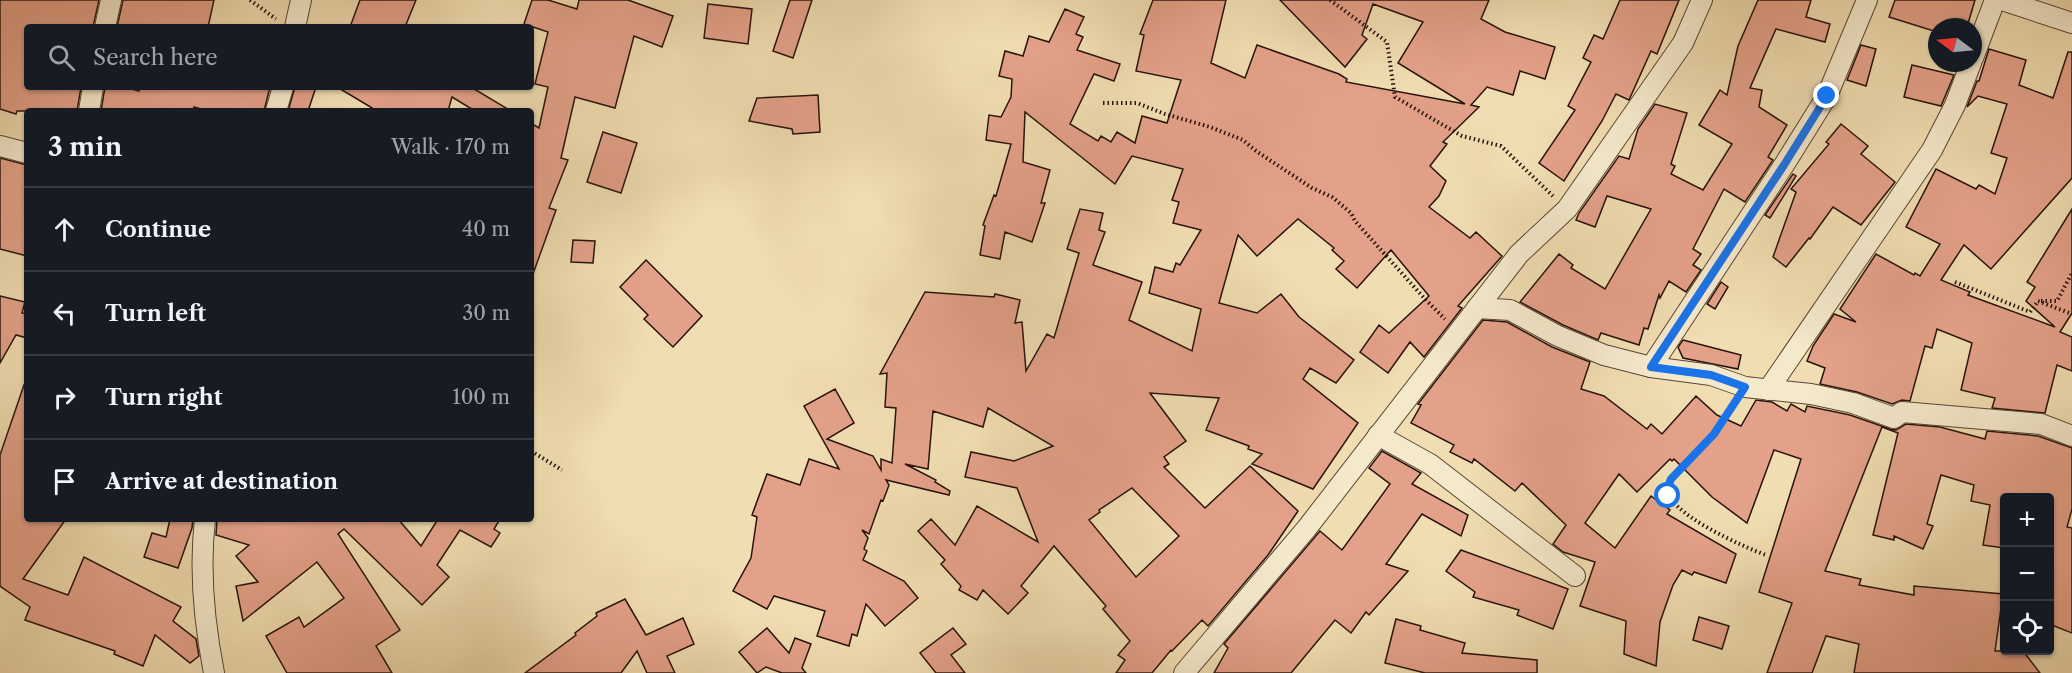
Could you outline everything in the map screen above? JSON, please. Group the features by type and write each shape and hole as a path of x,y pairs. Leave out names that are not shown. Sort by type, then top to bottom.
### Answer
{"street":[{"path":"106,24 111,0"},
{"path":"287,24 301,0"},
{"path":"1184,673 1307,528 1456,333 1520,254 1567,209 1683,43 1702,0"},
{"path":"1651,367 1827,96 1867,0"},
{"path":"1982,34 1995,0"},
{"path":"2002,0 2072,23"},
{"path":"1768,390 1932,150 1955,105 1968,72"},
{"path":"89,108 92,90"},
{"path":"277,108 282,90"},
{"path":"0,146 24,152"},
{"path":"1478,308 1510,310 1558,336 1604,355 1651,367 1711,375 1745,387 1811,394 1853,403 1894,418 1902,412 2041,424 2072,436"},
{"path":"1378,435 1431,464 1575,576"},
{"path":"205,522 201,555 208,638 214,673"}],"path":[{"path":"250,0 287,24"},
{"path":"1330,0 1387,42 1395,97 1462,136 1501,146 1567,209"},
{"path":"1102,103 1137,103 1243,140 1312,188 1332,197 1351,213 1355,221 1456,333"},
{"path":"2038,301 2057,301 2072,273"},
{"path":"1955,282 2030,312 2038,301"},
{"path":"2038,301 2072,314"},
{"path":"1745,387 1725,419 1703,447 1671,479 1667,489 1671,500 1701,524 1740,545 1766,555"},
{"path":"534,453 562,470"}],"building":[{"path":"0,0 99,0 94,24 24,24 24,90 80,90 78,108 24,108 24,111 17,111 16,114 0,109"},
{"path":"123,0 214,0 209,24 118,24"},
{"path":"360,0 416,0 406,24 351,24"},
{"path":"532,0 548,0 577,9 579,0 628,0 673,16 662,47 634,36 615,108 575,97 561,158 568,160 549,208 556,210 534,271 534,125 539,128 548,87 535,84 548,32 534,27 534,24 524,24"},
{"path":"790,0 812,0 793,58 773,51"},
{"path":"1153,0 1226,0 1211,63 1245,78 1257,45 1339,74 1347,79 1346,82 1465,104 1398,63 1423,22 1373,4 1362,35 1367,39 1345,67 1280,0 1489,0 1481,19 1505,32 1555,47 1545,79 1520,71 1513,95 1487,87 1471,105 1479,107 1443,142 1447,144 1430,166 1446,181 1439,196 1429,207 1470,238 1476,232 1502,256 1458,306 1462,308 1424,357 1410,342 1388,373 1360,352 1379,325 1389,333 1429,296 1391,250 1357,288 1336,269 1344,261 1332,250 1334,248 1298,219 1257,256 1238,235 1219,303 1257,313 1281,294 1299,317 1354,360 1336,383 1310,368 1303,379 1358,423 1313,489 1252,464 1262,454 1248,449 1249,446 1206,430 1219,398 1150,393 1186,441 1164,457 1169,464 1164,467 1205,508 1250,466 1298,511 1268,555 1208,626 1202,620 1171,650 1152,673 1116,673 1125,660 1118,655 1130,641 1103,609 1106,606 1054,546 1021,586 1028,593 1008,614 983,590 977,600 959,590 961,586 941,564 945,560 918,531 931,519 955,545 977,506 1038,542 1017,488 965,477 971,452 1014,461 1053,446 988,408 983,427 933,411 928,469 905,464 936,480 935,482 950,491 949,495 886,480 889,485 869,534 862,530 868,538 864,549 867,551 863,560 904,581 918,598 885,626 866,604 857,636 852,634 849,646 817,636 825,611 774,596 767,609 733,591 751,558 757,517 752,515 767,474 800,485 809,459 839,469 804,406 835,389 854,423 827,439 873,456 881,470 881,459 892,463 896,408 885,407 887,373 880,374 925,292 994,297 995,294 1020,300 1015,323 1022,322 1026,371 1047,334 1054,338 1079,253 1067,249 1080,209 1103,213 1099,230 1105,232 1093,265 1142,282 1129,320 1192,351 1201,309 1149,293 1155,267 1173,272 1176,263 1180,265 1201,230 1173,223 1179,202 1172,200 1183,169 1132,156 1115,184 1025,112 1023,162 1050,170 1041,203 1045,203 1032,242 1005,232 1000,259 980,255 985,226 983,225 994,195 996,196 1011,144 986,140 989,115 1001,117 1011,97 1012,79 999,76 1005,51 1023,56 1029,36 1049,42 1065,9 1084,17 1076,34 1083,37 1077,50 1120,64 1114,81 1094,74 1070,124 1098,141 1101,136 1111,142 1117,132 1135,143 1142,116 1167,123 1181,80 1136,71 1144,35 1140,34","holes":["1132,488 1179,536 1136,577 1089,520 1100,512 1099,510"]},
{"path":"1620,0 1679,0 1657,54 1651,51 1629,100 1616,94 1602,121 1564,181 1539,163 1575,110 1568,106 1591,62 1583,58 1594,35 1603,39"},
{"path":"1758,0 1811,0 1806,17 1830,24 1825,42 1776,29 1750,88 1762,90 1759,107 1787,125 1768,157 1773,160 1745,202 1724,189 1693,249 1701,254 1693,265 1701,270 1686,292 1669,281 1660,298 1659,295 1648,329 1644,328 1639,345 1601,333 1598,340 1563,325 1520,302 1559,254 1573,265 1571,268 1605,289 1651,209 1607,196 1595,227 1576,220 1619,156 1629,159 1638,129 1655,104 1687,113 1671,164 1675,166 1671,174 1703,190 1732,144 1699,125 1720,90 1727,95 1738,46"},
{"path":"1895,0 1975,0 1970,18 1928,18 1928,29 1889,17"},
{"path":"708,4 752,9 748,44 704,38"},
{"path":"1861,45 1876,49 1866,86 1847,80"},
{"path":"1989,49 2026,60 2019,85 2053,98 2068,52 2072,52 2072,178 1991,269 1964,245 1941,280 1970,292 1968,295 2055,327 2026,301 2035,287 2027,282 2072,209 2072,313 2060,332 2072,337 2072,371 2057,365 2045,413 1992,408 1995,398 1961,390 1972,343 1937,329 1932,348 1925,346 1910,401 1902,400 1892,404 1857,392 1820,384 1825,368 1807,361 1813,346 1834,314 1856,322 1840,309 1876,254 1920,276 1940,244 1906,227 1936,169 1976,189 1979,185 1995,194 2007,158 1991,153 2007,104 1978,96 1967,107"},
{"path":"1912,65 1928,69 1928,72 1954,75 1941,106 1904,97"},
{"path":"104,90 269,90 265,108 102,108"},
{"path":"294,90 315,90 309,108 289,108"},
{"path":"342,90 476,90 506,108 470,108 452,97 449,108 372,108"},
{"path":"818,95 820,132 793,134 792,129 749,121 757,98"},
{"path":"1841,124 1868,146 1861,154 1895,182 1861,225 1833,207 1786,267 1773,257 1796,192 1791,189 1829,144 1826,142"},
{"path":"603,132 637,143 621,193 587,182"},
{"path":"0,158 24,164 24,255 0,249"},
{"path":"1793,174 1796,176 1770,218 1765,215"},
{"path":"573,240 595,241 593,263 571,262"},
{"path":"646,260 702,316 673,347 644,319 648,315 620,287"},
{"path":"1721,282 1728,287 1715,309 1707,304"},
{"path":"0,296 24,302 22,313 24,313 24,337 16,335 0,363"},
{"path":"1483,320 1507,322 1552,347 1590,362 1581,389 1604,396 1647,429 1651,424 1662,434 1696,396 1717,415 1741,426 1756,400 1772,402 1787,411 1791,404 1805,412 1807,406 1850,415 1896,430 1906,424 1940,427 1985,439 1987,431 2038,436 2072,448 2072,509 2067,527 2072,528 2072,633 2054,626 2054,493 2000,493 2000,547 1983,545 1990,505 1971,501 1974,485 1941,475 1927,524 1933,526 1923,549 1894,536 1894,540 1873,535 1898,433 1882,427 1825,571 1861,579 1859,585 1914,595 1914,586 2000,594 2000,615 1995,651 2000,651 2000,655 2026,655 2040,673 1854,673 1859,644 1826,636 1812,673 1767,673 1792,603 1759,592 1801,459 1774,450 1747,523 1712,497 1674,459 1672,461 1670,459 1637,492 1619,474 1585,523 1615,548 1651,496 1670,510 1667,514 1736,554 1726,583 1694,572 1692,575 1682,570 1673,585 1660,622 1656,666 1624,654 1626,621 1580,606 1595,562 1563,552 1553,544 1566,525 1522,483 1515,491 1474,459 1472,463 1450,452 1454,445 1411,423 1421,405 1418,404"},
{"path":"1683,340 1741,355 1738,369 1683,358 1678,347"},
{"path":"24,385 24,522 64,522 23,579 68,595 84,557 181,607 173,621 196,639 199,656 190,663 155,635 143,666 114,654 115,651 25,620 30,607 0,586 0,455"},
{"path":"1382,451 1421,473 1412,484 1468,515 1461,536 1422,514 1386,564 1408,571 1369,615 1366,612 1351,633 1335,620 1291,673 1214,673 1228,648 1224,644 1320,531 1342,550 1390,484 1369,468"},
{"path":"169,522 193,522 178,568 144,557 152,533 166,537"},
{"path":"217,522 401,522 421,546 436,522 498,522 494,529 500,533 491,547 460,530 437,565 449,577 422,605 344,529 338,534 400,630 376,646 392,673 287,673 266,636 299,617 304,627 344,598 317,562 243,621 236,586 258,582 236,556 249,545 216,535"},
{"path":"1461,550 1568,589 1553,629 1517,615 1519,610 1473,597 1475,592 1446,571"},
{"path":"625,599 646,635 683,618 694,644 667,656 675,673 647,673 637,651 621,673 525,673 576,635 575,633 597,616 596,613"},
{"path":"1699,617 1729,626 1722,649 1693,640"},
{"path":"1396,619 1421,626 1420,630 1465,643 1462,653 1537,660 1537,673 1425,673 1385,663"},
{"path":"767,628 789,653 795,638 811,644 802,668 806,673 782,673 766,667 757,673 739,652"},
{"path":"953,628 966,644 951,655 965,673 936,673 920,653"}],"route":[{"path":"1668,496 1667,489 1671,479 1714,434 1745,387 1711,375 1651,367 1827,96"}]}
